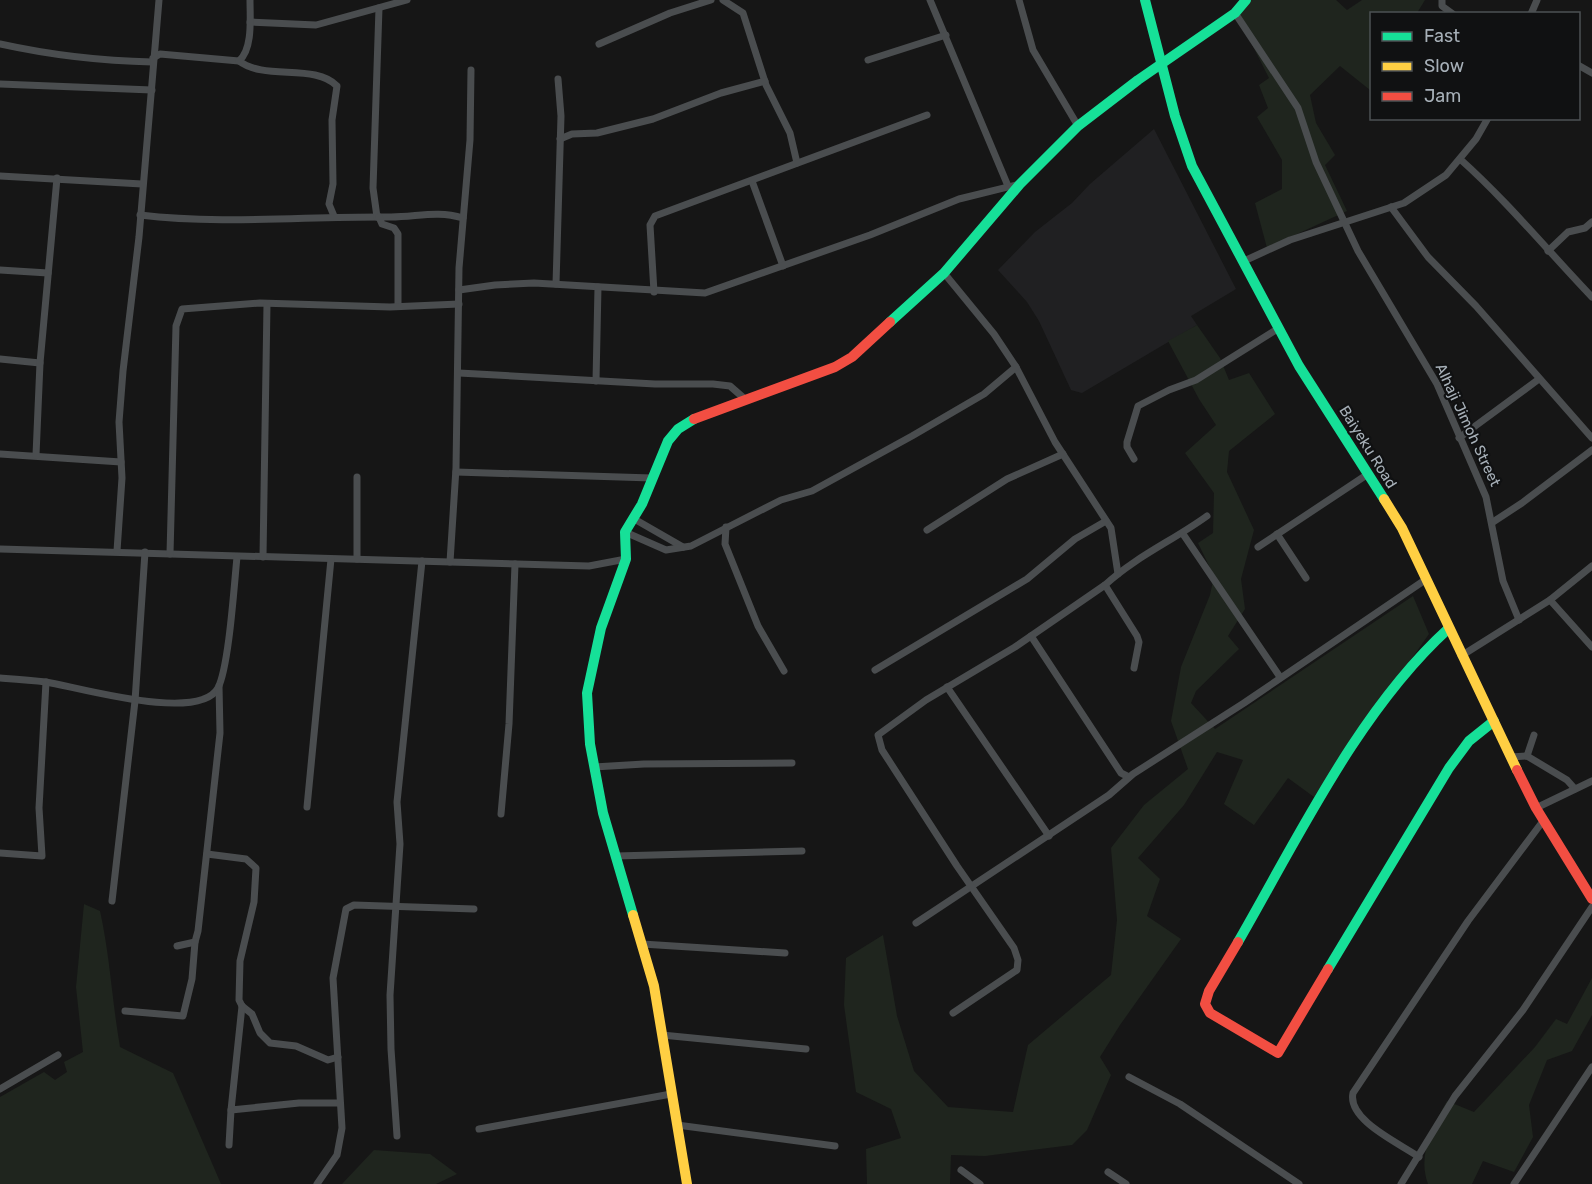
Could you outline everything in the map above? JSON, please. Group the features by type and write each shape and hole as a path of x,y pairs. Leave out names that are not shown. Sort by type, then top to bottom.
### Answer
{"street":[{"path":"117,551 121,462 119,422 123,371 134,296 159,0"},
{"path":"239,61 245,54 250,22 250,0"},
{"path":"250,22 316,25 407,0"},
{"path":"599,44 670,13 711,0"},
{"path":"723,0 743,13 765,81 790,133 797,164"},
{"path":"930,0 1014,185"},
{"path":"1019,0 1033,50 1078,126"},
{"name":"Baiyeku Road","path":"1145,0 1182,141 1192,166 1299,366 1402,528 1448,629 1543,821 1592,899"},
{"path":"687,1184 654,986 603,813 590,744 587,693 602,628 626,559 625,532 636,520 652,478 675,429 691,420 825,371 852,357 944,273 1005,201 1014,185 1078,126 1161,64 1235,13 1246,0"},
{"path":"1442,0 1442,6 1450,12"},
{"path":"379,8 373,188 378,217 382,224 394,228 398,234 398,306"},
{"name":"Alhaji Jimoh Street","path":"1235,13 1298,108 1316,162 1344,222 1386,301 1437,384 1459,438 1482,485 1493,522 1495,546 1503,581 1519,620"},
{"path":"868,60 946,35"},
{"path":"0,44 46,53 117,61 155,56 239,61 254,69 319,76 336,86 332,120 333,184 329,204 334,216"},
{"path":"450,562 456,472 459,290 470,140 471,70"},
{"path":"556,284 560,139 558,79"},
{"path":"560,139 572,134 597,133 652,119 721,93 765,81"},
{"path":"0,84 152,90"},
{"path":"654,292 651,220 654,216 927,115"},
{"path":"1244,261 1290,240 1391,207 1421,193 1446,175 1476,139 1487,120"},
{"path":"560,125 572,134"},
{"path":"1460,159 1570,271 1592,297"},
{"path":"0,176 142,184"},
{"path":"36,455 40,363 57,178"},
{"path":"752,181 783,266"},
{"path":"459,290 495,285 556,284 654,292 705,293 959,199 1014,185"},
{"path":"994,189 1005,201"},
{"path":"1391,207 1428,257 1476,306 1592,438"},
{"path":"140,214 238,220 334,216 378,217 436,212 463,218"},
{"path":"1548,251 1569,232 1585,228 1592,222"},
{"path":"0,270 48,273"},
{"path":"944,273 994,334 1016,368 1063,454 1106,520 1113,534 1118,574"},
{"path":"596,381 598,287"},
{"path":"263,557 267,304"},
{"path":"170,554 176,326 182,309 267,304 398,306 459,304"},
{"path":"1134,459 1127,447 1138,406 1169,390 1196,380 1279,328"},
{"path":"0,359 40,363"},
{"path":"625,532 666,550 683,547 710,536 781,500 812,490 912,436 984,394 1016,368"},
{"path":"459,373 596,381 713,384 730,386 746,400"},
{"path":"1459,438 1539,379"},
{"path":"1493,522 1592,450"},
{"path":"0,454 121,462"},
{"path":"927,530 1007,479 1063,454"},
{"path":"456,472 652,478"},
{"path":"1258,547 1368,474"},
{"path":"357,477 357,559"},
{"path":"953,1013 1017,970 1014,948 979,896 976,885 878,741 882,730 1031,636 1106,585 1118,574 1183,534 1207,516"},
{"path":"636,520 683,547"},
{"path":"875,670 1027,579 1075,539 1106,520"},
{"path":"726,527 725,544 758,626 784,671"},
{"path":"1183,534 1280,677"},
{"path":"1277,534 1306,578"},
{"path":"710,536 725,544"},
{"path":"0,549 589,566 626,559"},
{"path":"112,901 135,701 145,552"},
{"path":"125,1011 183,1016 192,979 207,854 220,733 219,686 237,557"},
{"path":"307,807 332,559"},
{"path":"397,1136 391,1049 395,907 400,844 397,802 422,561"},
{"path":"501,814 509,724 515,564"},
{"path":"1461,656 1550,600 1592,566"},
{"path":"916,923 1049,836 1129,777 1425,580"},
{"path":"1106,585 1137,636 1139,642 1134,668"},
{"path":"1550,600 1592,647"},
{"path":"1448,629 1425,650 1364,726 1209,991 1205,1005 1210,1013 1278,1053 1449,768 1469,741 1494,722"},
{"path":"1031,636 1121,773 1129,777"},
{"path":"0,678 46,682 135,701 197,701 208,698 219,686"},
{"path":"0,853 42,856 39,808 46,682"},
{"path":"947,687 1049,836"},
{"path":"1527,756 1534,735"},
{"path":"1511,757 1527,756 1567,780 1575,789"},
{"path":"594,767 644,764 792,763"},
{"path":"1120,785 1121,773"},
{"path":"1536,807 1592,781"},
{"path":"1419,1156 1356,1114 1352,1099 1353,1093 1468,921 1543,821"},
{"path":"616,856 802,851"},
{"path":"207,854 246,859 256,868 254,902 240,961 239,1000 242,1006 252,1014 260,1033 270,1043 296,1046 328,1060 338,1057"},
{"path":"316,1184 337,1155 342,1128 333,978 346,909 354,905 474,909"},
{"path":"1401,1184 1455,1096 1523,1010 1592,907"},
{"path":"177,946 195,942"},
{"path":"642,944 785,953"},
{"path":"229,1145 242,1006"},
{"path":"662,1035 806,1049"},
{"path":"1,1088 58,1055"},
{"path":"1514,1184 1592,1067"},
{"path":"1129,1077 1180,1104 1299,1184"},
{"path":"479,1129 671,1094"},
{"path":"231,1110 299,1103 339,1103"},
{"path":"677,1125 835,1146"},
{"path":"961,1170 980,1184"},
{"path":"1108,1172 1126,1184"}],"shaded area":[{"path":"1249,0 1336,0 1347,10 1362,0 1425,0 1418,12 1370,12 1370,90 1340,66 1310,95 1316,123 1335,155 1325,165 1347,211 1267,248 1255,203 1282,189 1282,160 1257,117 1268,108 1259,85 1269,78 1235,11"},
{"path":"1154,129 1236,289 1191,316 1197,325 1082,393 1071,390 1039,321 1027,302 998,270 1035,232 1072,203 1090,184"},
{"path":"1197,325 1220,358 1229,380 1249,373 1275,414 1229,451 1227,472 1254,530 1241,579 1245,609 1228,636 1239,649 1196,691 1191,703 1215,729 1413,596 1429,634 1314,797 1288,778 1254,825 1224,804 1243,760 1217,752 1184,805 1138,858 1160,879 1147,916 1181,939 1100,1057 1111,1075 1087,1130 1072,1145 985,1156 951,1155 950,1184 867,1184 866,1149 901,1138 891,1109 856,1092 844,1005 846,958 883,935 897,1016 914,1071 948,1107 1013,1112 1028,1045 1111,975 1117,920 1111,848 1144,805 1188,769 1171,721 1181,667 1210,595 1214,576 1198,543 1213,533 1214,493 1185,453 1216,425 1199,399 1168,341"},
{"path":"84,904 100,911 120,1047 173,1073 221,1184 0,1184 0,1097 44,1072 55,1080 67,1072 64,1062 83,1052 76,987"},
{"path":"1592,978 1592,1015 1572,1051 1547,1060 1529,1105 1533,1137 1514,1172 1483,1161 1472,1184 1428,1184 1425,1173 1425,1152 1432,1131 1447,1101 1474,1112 1535,1047 1556,1019 1567,1024"},
{"path":"374,1150 430,1154 457,1174 436,1184 342,1184"}],"traffic: fast":[{"path":"1145,0 1175,116 1192,166 1299,366 1384,499"},
{"path":"890,322 944,273 1020,184 1078,126 1138,80 1235,13 1246,0"},
{"path":"633,915 603,813 590,744 587,693 601,628 626,559 625,532 642,504 668,441 678,429 694,419"},
{"path":"1238,942 1307,819 1358,736 1416,661 1448,629"},
{"path":"1328,969 1449,768 1469,741 1494,721"}],"traffic: slow":[{"path":"1384,499 1402,528 1517,770"},
{"path":"633,915 654,986 687,1184"}],"traffic: jam":[{"path":"694,419 835,367 852,357 890,322"},
{"path":"1517,770 1536,808 1592,899"},
{"path":"1238,942 1209,991 1205,1004 1210,1013 1278,1053 1328,969"}]}
